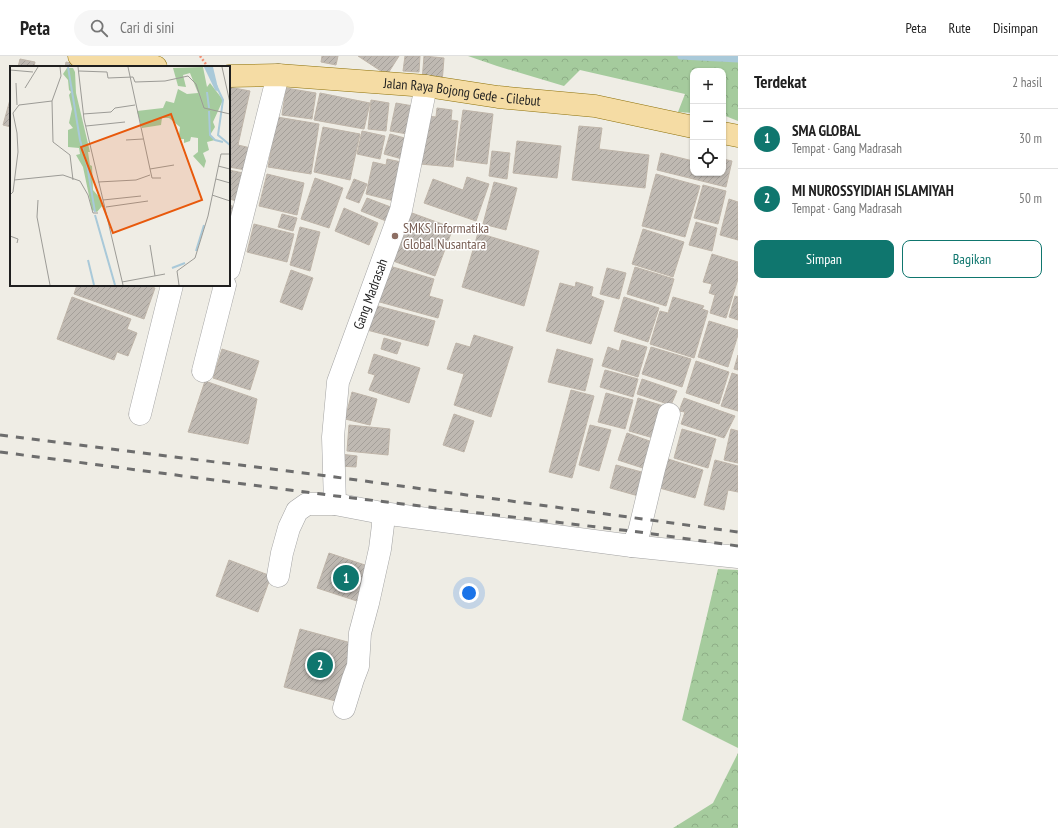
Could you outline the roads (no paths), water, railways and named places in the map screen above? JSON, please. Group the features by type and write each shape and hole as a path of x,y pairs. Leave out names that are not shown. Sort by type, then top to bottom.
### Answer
{"main road":[{"path":"79,56 149,66"},
{"name":"Jalan Raya Bojong Gede - Cilebut","path":"230,76 278,74 426,86 498,98 595,106 690,126"},
{"path":"726,134 738,136"}],"street":[{"path":"230,265 278,74"},
{"name":"Gang Madrasah","path":"336,504 334,437 338,382 401,210 426,86"},
{"path":"140,414 172,286"},
{"path":"203,371 225,286"},
{"path":"632,546 639,532 669,414"},
{"path":"278,576 282,553 296,511 308,504 336,504 382,514 632,546 738,557"},
{"path":"344,708 358,666 360,633 380,550 383,525 382,514"}],"waterway":[{"path":"681,56 738,59"}],"railway":[{"path":"0,435 335,477 738,532"},
{"path":"0,452 336,496 639,532 738,546"}],"place":[{"name":"SMKS Informatika Global Nusantara","path":"395,236"},
{"name":"SMA GLOBAL","path":"346,578"},
{"name":"MI NUROSSYIDIAH ISLAMIYAH","path":"320,665"}]}
